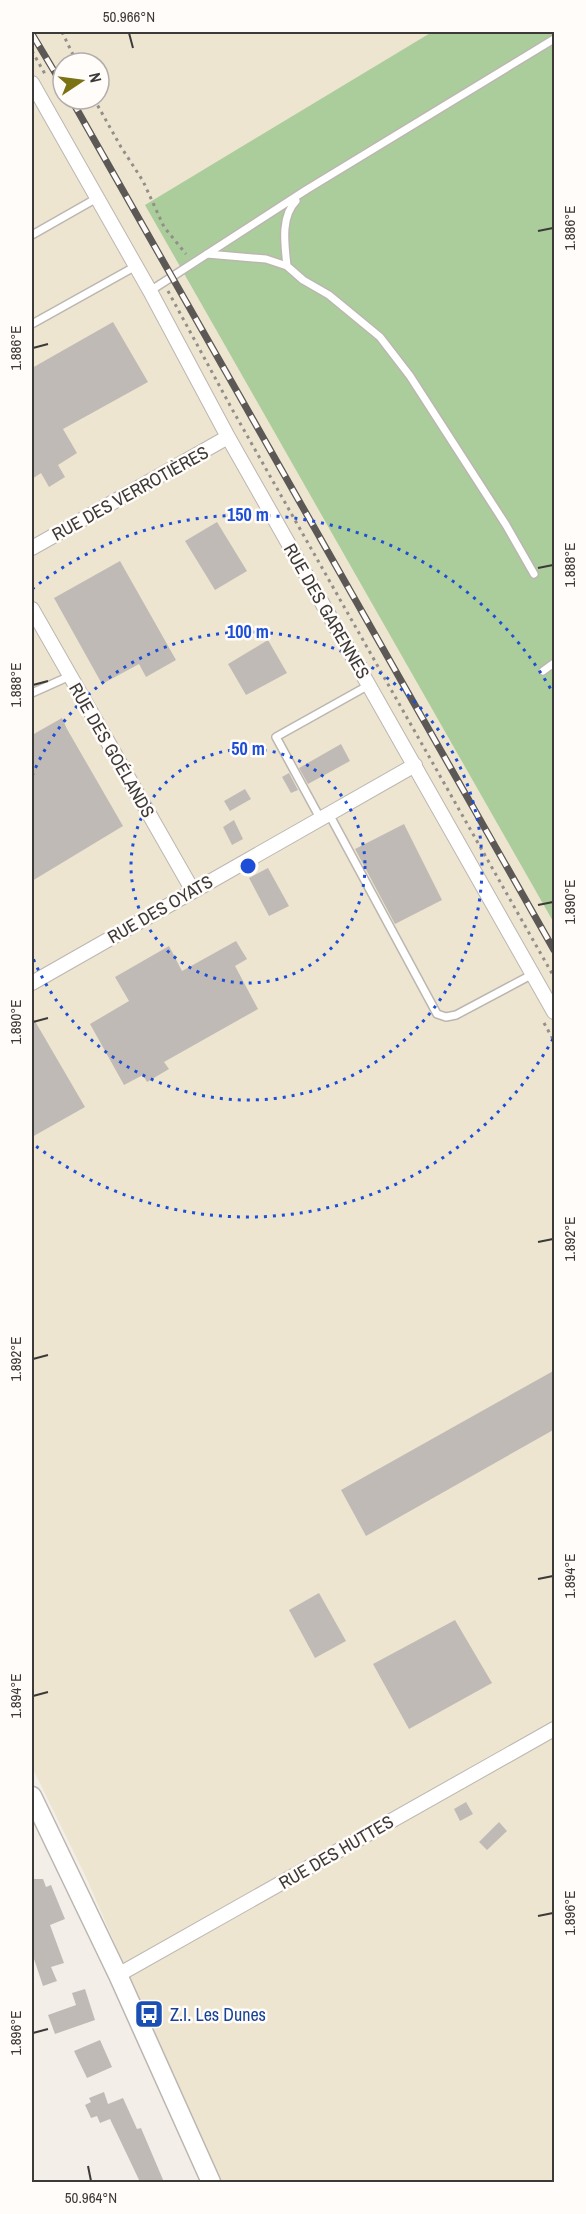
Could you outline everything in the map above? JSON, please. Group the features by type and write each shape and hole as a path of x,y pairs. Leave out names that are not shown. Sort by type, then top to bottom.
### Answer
{"main road":[{"path":"32,1796 118,1975 211,2182"}],"street":[{"name":"RUE DES GARENNES","path":"32,83 150,291 228,437 555,1012"},
{"name":"RUE DES VERROTIÈRES","path":"32,548 228,437"},
{"name":"RUE DES GOÉLANDS","path":"32,609 193,891"},
{"name":"RUE DES OYATS","path":"32,983 415,765"},
{"name":"RUE DES HUTTES","path":"118,1975 555,1729"}],"lane":[{"path":"150,291 306,190 555,39"},
{"path":"287,266 286,218 291,206 306,190"},
{"path":"32,235 97,198"},
{"path":"207,254 266,259 287,266 303,280 330,295 380,337 410,376 506,525 534,574"},
{"path":"32,324 136,266"},
{"path":"543,671 555,663"},
{"path":"32,693 70,676"},
{"path":"369,685 276,737 325,816 437,1014 446,1017 456,1015 533,974"}],"path":[{"path":"62,32 71,51"},
{"path":"101,111 143,181 164,227 194,263"},
{"path":"217,379 555,977"}],"shaded area":[{"path":"32,32 554,32 554,2182 219,2182 85,1875 32,1767"}],"green space":[{"path":"432,32 554,32 554,923 145,205"}],"building":[{"path":"113,322 148,382 63,429 77,453 58,465 65,477 49,487 41,473 32,479 32,368"},
{"path":"217,522 247,571 215,590 185,541"},
{"path":"120,561 176,660 146,677 139,664 102,684 54,598"},
{"path":"268,640 287,673 246,695 228,664"},
{"path":"62,718 123,826 32,881 32,735"},
{"path":"341,744 350,761 308,784 299,768"},
{"path":"289,773 298,790 291,793 282,777"},
{"path":"245,789 251,799 230,811 224,801"},
{"path":"234,820 243,839 232,845 223,827"},
{"path":"404,824 442,900 395,924 355,849"},
{"path":"268,868 289,906 269,916 249,878"},
{"path":"236,941 247,959 235,966 258,1009 164,1062 169,1069 147,1082 143,1075 124,1085 90,1024 129,1001 115,977 169,946 182,971"},
{"path":"32,1016 85,1107 32,1137"},
{"path":"555,1370 555,1429 366,1536 341,1490"},
{"path":"319,1593 346,1641 315,1658 289,1610"},
{"path":"455,1620 492,1683 409,1729 373,1664"},
{"path":"466,1802 473,1814 460,1821 454,1809"},
{"path":"499,1822 507,1831 487,1850 479,1842"},
{"path":"32,1879 43,1879 46,1887 51,1885 65,1919 50,1925 64,1963 51,1967 57,1981 43,1986 32,1953"},
{"path":"85,1989 95,2020 55,2034 48,2015 76,2005 72,1993"},
{"path":"100,2040 112,2067 87,2078 74,2051"},
{"path":"104,2092 108,2104 123,2098 137,2129 141,2128 164,2182 140,2182 110,2119 100,2123 97,2116 91,2118 85,2105 91,2102 89,2098"}],"railway":[{"path":"32,34 51,66"},
{"path":"78,111 554,950"}],"place":[{"name":"Z.I. Les Dunes","path":"149,2014"}]}
